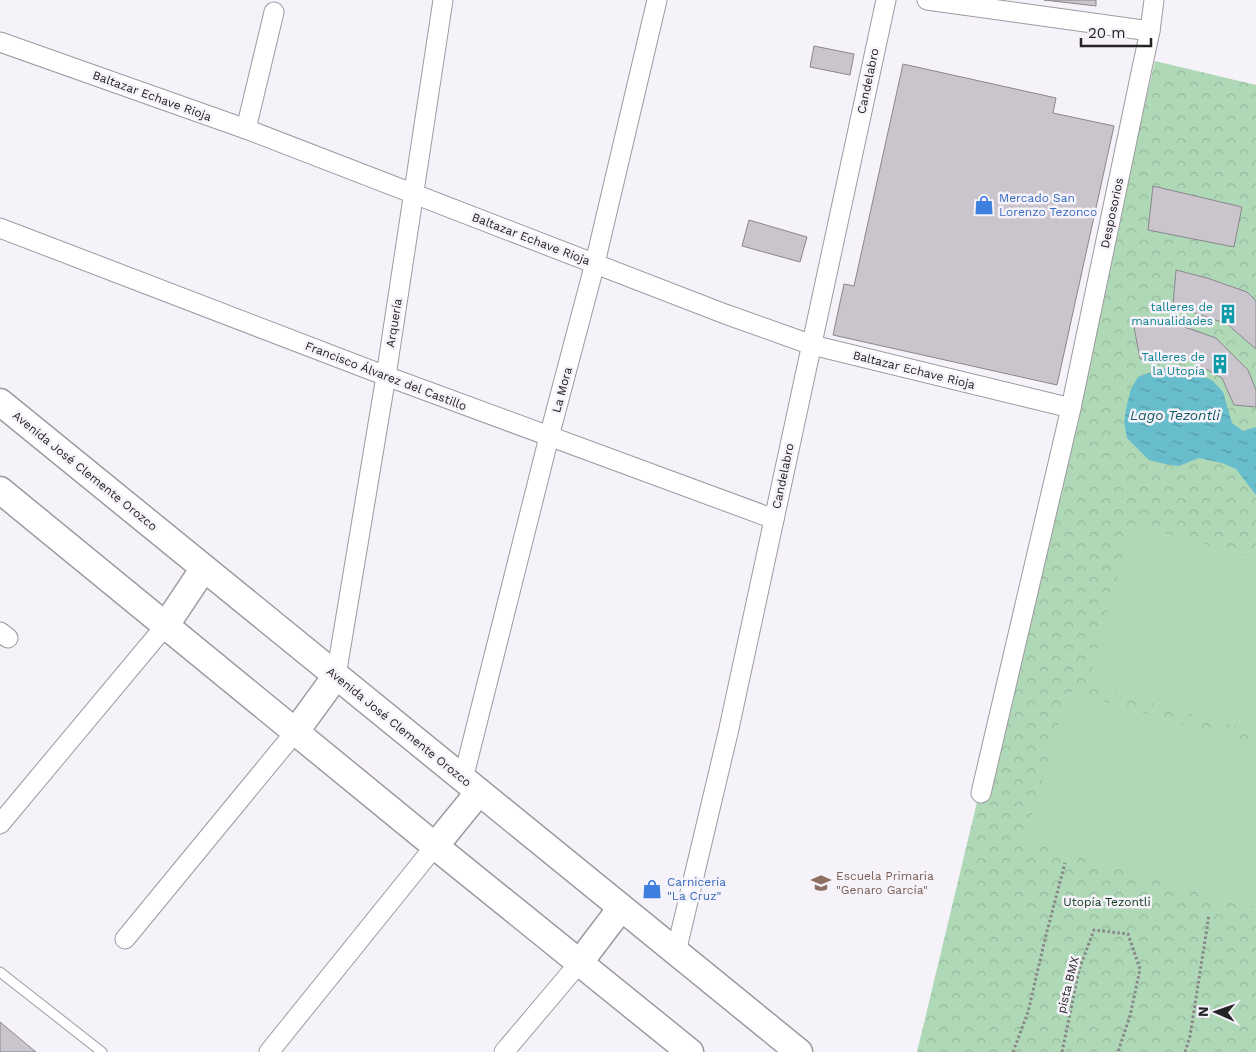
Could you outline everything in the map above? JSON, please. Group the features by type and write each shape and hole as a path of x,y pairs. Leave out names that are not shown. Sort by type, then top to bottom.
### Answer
{"street":[{"name":"Arquería","path":"336,676 386,376 443,0"},
{"name":"La Mora","path":"471,786 549,437 594,263 657,0"},
{"name":"Candelabro","path":"676,952 728,733 886,0"},
{"path":"927,0 1150,31"},
{"name":"Desposorios","path":"981,793 1069,417 1150,31 1154,0"},
{"path":"246,129 274,12"},
{"name":"Baltazar Echave Rioja","path":"0,42 246,129 725,314 812,345 1069,417"},
{"name":"Francisco Álvarez del Castillo","path":"0,228 386,376 774,519"},
{"name":"Avenida José Clemente Orozco","path":"0,402 799,1052"},
{"path":"0,490 690,1052"},
{"path":"0,824 166,625 204,568"},
{"path":"124,939 296,731 336,676"},
{"path":"269,1052 435,846 471,786"},
{"path":"504,1052 580,962 621,908"}],"lane":[{"path":"0,972 102,1052"}],"path":[{"path":"1013,1052 1028,1012 1064,863"},
{"path":"1185,1052 1190,1036 1208,915"},
{"name":"pista BMX","path":"1062,1052 1079,970 1094,930 1128,934 1140,969 1130,1016 1118,1052"}],"green space":[{"name":"Utopía Tezontli","path":"1155,61 1256,85 1256,1052 917,1052"},
{"path":"1132,524 1256,558 1256,732 1088,685"},
{"path":"1068,691 1256,745 1256,907 1025,841"}],"water":[{"name":"Lago Tezontli","path":"1174,366 1187,368 1213,381 1223,392 1232,423 1243,431 1256,427 1256,495 1236,469 1222,463 1199,458 1179,466 1149,460 1127,438 1124,422 1127,404 1131,389 1138,377"}],"building":[{"path":"1044,0 1096,0 1096,6"},
{"path":"814,46 854,54 850,75 810,67"},
{"name":"Mercado San Lorenzo Tezonco","path":"903,64 1056,98 1053,113 1114,126 1057,385 833,335 844,284 854,286"},
{"path":"1153,186 1242,207 1234,247 1148,230"},
{"path":"749,220 807,237 800,262 742,246"},
{"name":"talleres de manualidades","path":"1176,270 1207,278 1247,292 1256,301 1256,349 1227,324 1173,305"},
{"name":"Talleres de la Utopía","path":"1176,324 1216,338 1248,370 1256,390 1256,407 1234,405 1222,378 1185,357 1140,359 1134,327"},
{"path":"0,1022 36,1052 0,1052"}],"place":[{"name":"Mercado San Lorenzo Tezonco","path":"984,205"},
{"name":"talleres de manualidades","path":"1228,314"},
{"name":"Talleres de la Utopía","path":"1220,364"},
{"name":"Escuela Primaria \"Genaro García\"","path":"821,883"},
{"name":"Carnicería \"La Cruz\"","path":"652,889"}]}
